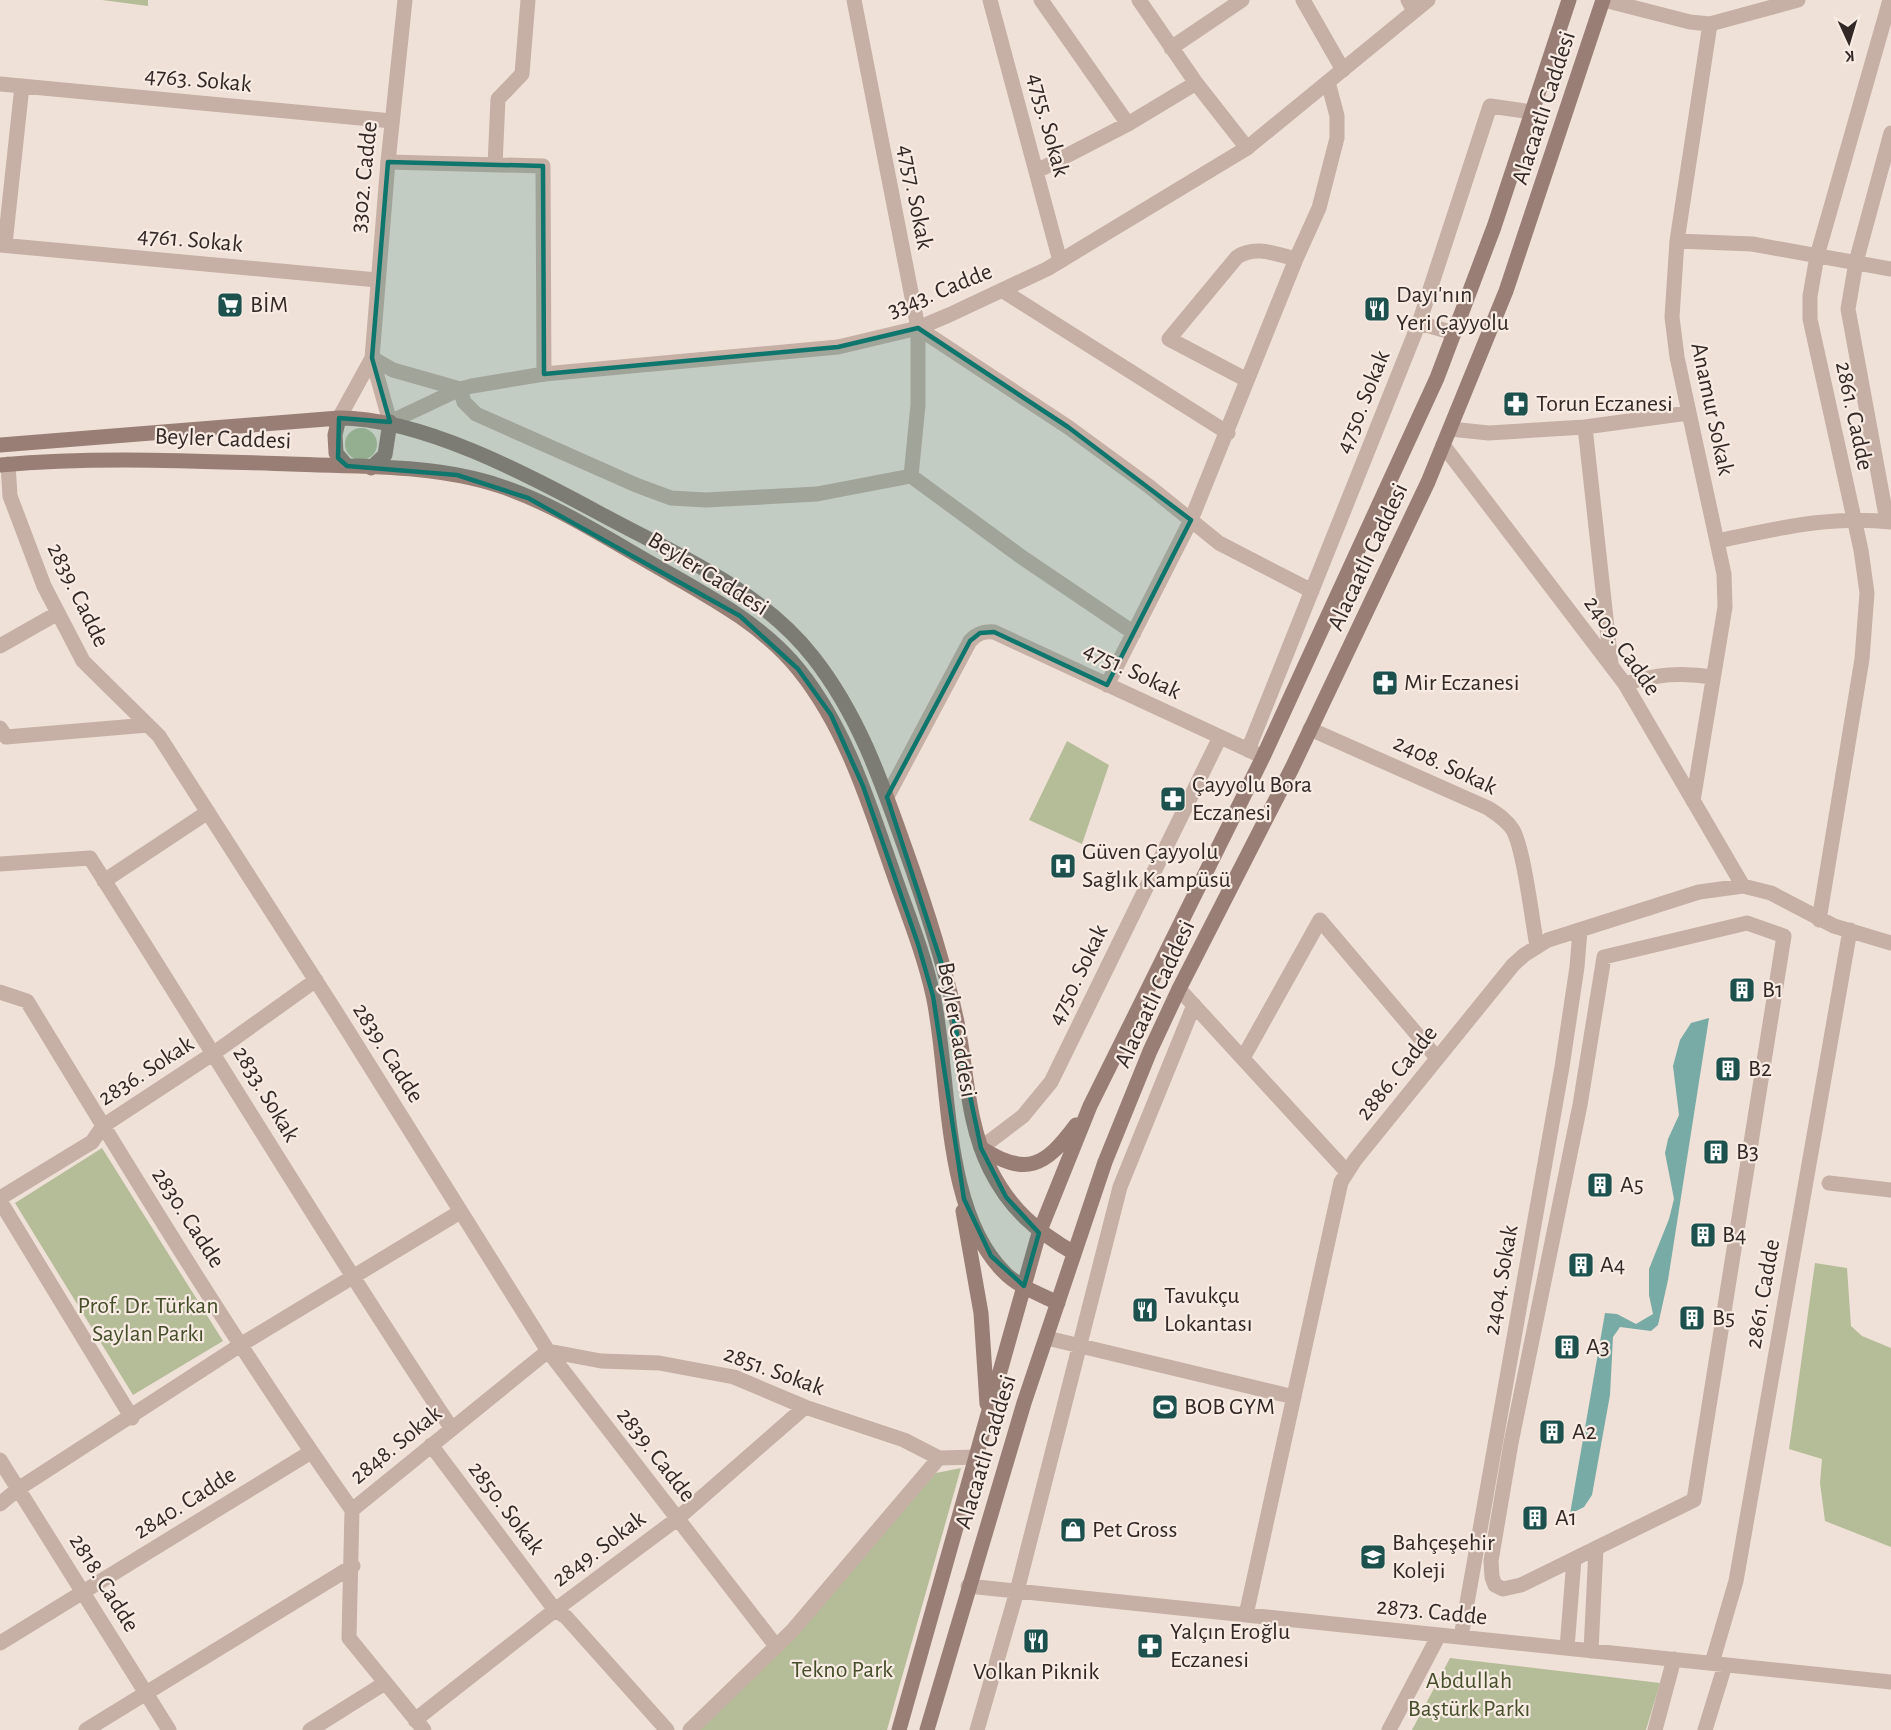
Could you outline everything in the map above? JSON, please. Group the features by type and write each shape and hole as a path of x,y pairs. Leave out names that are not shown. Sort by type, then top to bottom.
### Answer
{"main road":[{"name":"Alacaatlı Caddesi","path":"899,1730 978,1457 1039,1233 1090,1106 1263,757 1437,378 1494,226 1569,0"},
{"name":"Alacaatlı Caddesi","path":"927,1730 1024,1403 1105,1162 1150,1051 1179,989 1310,729 1410,523 1521,250 1604,0"},
{"name":"Beyler Caddesi","path":"0,445 339,418 390,422 424,431 588,507 688,560 755,602 812,656 854,717 887,797 926,911 948,986 981,1148 1006,1197 1039,1233 1074,1253"},
{"path":"339,418 335,435 336,453 348,466"},
{"path":"371,468 385,455 390,422"},
{"name":"Beyler Caddesi","path":"4,464 74,459 131,459 348,466 457,475 503,487 528,498 628,551 732,611 770,640 798,669 831,715 863,786 918,944 933,996 958,1181 991,1256 1002,1271 1024,1287 1058,1303"},
{"path":"981,1148 1004,1163 1018,1166 1039,1161 1058,1149 1090,1106"},
{"path":"958,1181 981,1314 988,1420"}],"street":[{"name":"3302. Cadde","path":"390,422 372,358 387,162 405,0"},
{"path":"495,165 498,99 522,74 528,0"},
{"name":"4757. Sokak","path":"854,0 918,328 918,405 911,476"},
{"name":"4755. Sokak","path":"990,0 1060,261"},
{"path":"1041,0 1128,124"},
{"path":"1138,0 1196,83 1247,148"},
{"path":"1171,48 1242,0"},
{"path":"1303,0 1342,70"},
{"name":"3343. Cadde","path":"390,422 460,389 544,374 828,349 918,328 1003,291 1060,261 1247,148 1342,70 1411,6 1428,0"},
{"path":"1604,0 1690,22 1710,24 1798,0"},
{"name":"2861. Cadde","path":"1819,920 1862,659 1866,620 1865,575 1810,319 1810,296 1817,255 1890,0"},
{"name":"Anamur Sokak","path":"1693,801 1725,607 1724,574 1688,412 1672,317 1677,241 1710,24"},
{"path":"1107,685 1191,520 1228,434 1247,380 1296,259 1319,208 1337,138 1337,116 1328,82"},
{"path":"1037,171 1128,124 1196,83"},
{"name":"4763. Sokak","path":"0,84 392,121"},
{"path":"2,245 22,86"},
{"name":"4750. Sokak","path":"1248,750 1419,323 1490,106 1532,112"},
{"name":"2861. Cadde","path":"1889,521 1848,309 1856,262 1891,133"},
{"path":"387,162 543,166 544,374"},
{"path":"1677,241 1731,241 1891,269"},
{"name":"4761. Sokak","path":"2,245 377,280"},
{"path":"1247,380 1169,339 1237,257 1252,250 1262,250 1296,259"},
{"path":"1003,291 1228,434"},
{"path":"1419,323 1454,333"},
{"path":"918,328 1068,427 1219,543 1312,591"},
{"name":"3302. Cadde","path":"339,418 372,358"},
{"path":"372,358 393,370 460,389 464,402 476,414 636,485 671,498 717,500 817,494 911,476 1023,558 1134,633"},
{"path":"1450,429 1489,433 1585,427 1688,412"},
{"path":"1585,427 1611,664"},
{"name":"2409. Cadde","path":"1443,445 1625,684 1743,886"},
{"name":"2839. Cadde","path":"4,464 5,494 44,586 83,662 159,735 316,980 548,1351 776,1646"},
{"path":"1717,541 1809,522 1853,518 1889,521"},
{"path":"0,646 58,613"},
{"name":"4751. Sokak","path":"887,797 970,641 980,633 994,632 1263,757"},
{"path":"1625,684 1658,674 1678,673 1713,677"},
{"path":"0,728 6,737 148,725"},
{"name":"2408. Sokak","path":"1310,729 1488,808 1502,817 1513,830 1518,847 1537,946"},
{"name":"4750. Sokak","path":"981,1148 1023,1116 1051,1082 1220,736"},
{"path":"104,881 208,812"},
{"name":"2833. Sokak","path":"0,864 90,858 214,1053 352,1278 452,1429"},
{"name":"2886. Cadde","path":"1246,1615 1337,1194 1347,1172 1513,965 1537,946 1580,930 1699,892 1743,886 1771,893 1819,920 1891,943"},
{"path":"1243,1058 1320,920 1437,1058"},
{"path":"1747,923 1784,936 1694,1500 1596,1548 1512,1588 1503,1589 1495,1585 1492,1577 1491,1561 1511,1443 1580,1105 1604,957 1747,923"},
{"name":"2404. Sokak","path":"1461,1637 1562,1067 1577,967 1580,930"},
{"name":"2861. Cadde","path":"1704,1730 1736,1581 1850,930"},
{"name":"2836. Sokak","path":"0,1199 92,1142 104,1126 214,1053 316,980"},
{"path":"1179,989 1347,1172"},
{"name":"2830. Cadde","path":"0,992 27,1001 242,1344 311,1452 352,1510"},
{"path":"977,1730 1017,1591 1120,1187 1194,1005"},
{"path":"1829,1183 1891,1190"},
{"path":"0,1199 132,1418"},
{"path":"0,1504 18,1489 132,1418 242,1344 460,1212"},
{"path":"1047,1338 1294,1397"},
{"name":"2851. Sokak","path":"548,1351 601,1361 658,1363 734,1377 805,1407 904,1440 939,1458 978,1457"},
{"name":"2848. Sokak","path":"419,1725 349,1638 353,1566 352,1510 548,1351"},
{"name":"2849. Sokak","path":"419,1725 555,1610 677,1519 805,1407"},
{"name":"2850. Sokak","path":"431,1444 555,1610 566,1617 667,1730"},
{"name":"2840. Cadde","path":"0,1643 311,1452"},
{"path":"690,1730 776,1646 939,1458"},
{"name":"2818. Cadde","path":"0,1460 169,1730"},
{"path":"1591,1651 1596,1548"},
{"path":"1567,1648 1574,1559"},
{"path":"86,1730 353,1566"},
{"name":"2873. Cadde","path":"968,1586 1891,1682"},
{"path":"1389,1730 1439,1635"},
{"path":"1655,1730 1674,1659"},
{"path":"310,1730 386,1683"}],"highlighted area":[{"path":"388,162 543,166 544,374 838,347 918,328 1068,427 1191,520 1107,685 994,632 980,633 970,641 887,797 943,968 981,1148 1006,1197 1039,1233 1024,1286 991,1256 964,1199 933,996 918,944 863,786 831,715 798,669 740,616 528,498 457,475 347,466 338,458 339,418 390,422 372,358"}],"green space":[{"path":"102,0 148,0 148,6"},
{"path":"361,428 372,433 377,444 372,455 361,460 350,455 345,444 350,433"},
{"path":"1067,741 1109,765 1082,844 1029,820"},
{"name":"Prof. Dr. Türkan Saylan Parkı","path":"102,1148 223,1341 133,1395 15,1203"},
{"path":"1815,1263 1847,1268 1851,1326 1862,1336 1891,1348 1891,1547 1825,1521 1820,1483 1822,1459 1789,1449"},
{"name":"Tekno Park","path":"961,1468 887,1730 696,1730 855,1564 936,1473"},
{"name":"Abdullah Baştürk Parkı","path":"1450,1658 1660,1683 1646,1730 1412,1730"}],"water":[{"path":"1709,1018 1668,1280 1658,1325 1651,1331 1620,1327 1613,1337 1610,1395 1592,1495 1584,1507 1570,1514 1605,1313 1617,1314 1636,1324 1653,1314 1649,1295 1649,1269 1669,1219 1674,1199 1665,1153 1668,1139 1679,1115 1673,1066 1680,1040 1691,1023"}],"place":[{"name":"BİM","path":"230,305"},
{"name":"Dayı'nın Yeri Çayyolu","path":"1377,309"},
{"name":"Torun Eczanesi","path":"1516,404"},
{"name":"Mir Eczanesi","path":"1385,683"},
{"name":"Çayyolu Bora Eczanesi","path":"1173,799"},
{"name":"Güven Çayyolu Sağlık Kampüsü","path":"1063,866"},
{"name":"B1","path":"1742,990"},
{"name":"B2","path":"1728,1069"},
{"name":"B3","path":"1716,1152"},
{"name":"A5","path":"1600,1185"},
{"name":"B4","path":"1703,1235"},
{"name":"A4","path":"1581,1265"},
{"name":"Tavukçu Lokantası","path":"1145,1310"},
{"name":"B5","path":"1692,1318"},
{"name":"A3","path":"1567,1347"},
{"name":"BOB GYM","path":"1165,1407"},
{"name":"A2","path":"1552,1432"},
{"name":"A1","path":"1535,1518"},
{"name":"Pet Gross","path":"1073,1530"},
{"name":"Bahçeşehir Koleji","path":"1373,1557"},
{"name":"Volkan Piknik","path":"1036,1641"},
{"name":"Yalçın Eroğlu Eczanesi","path":"1150,1646"}]}
